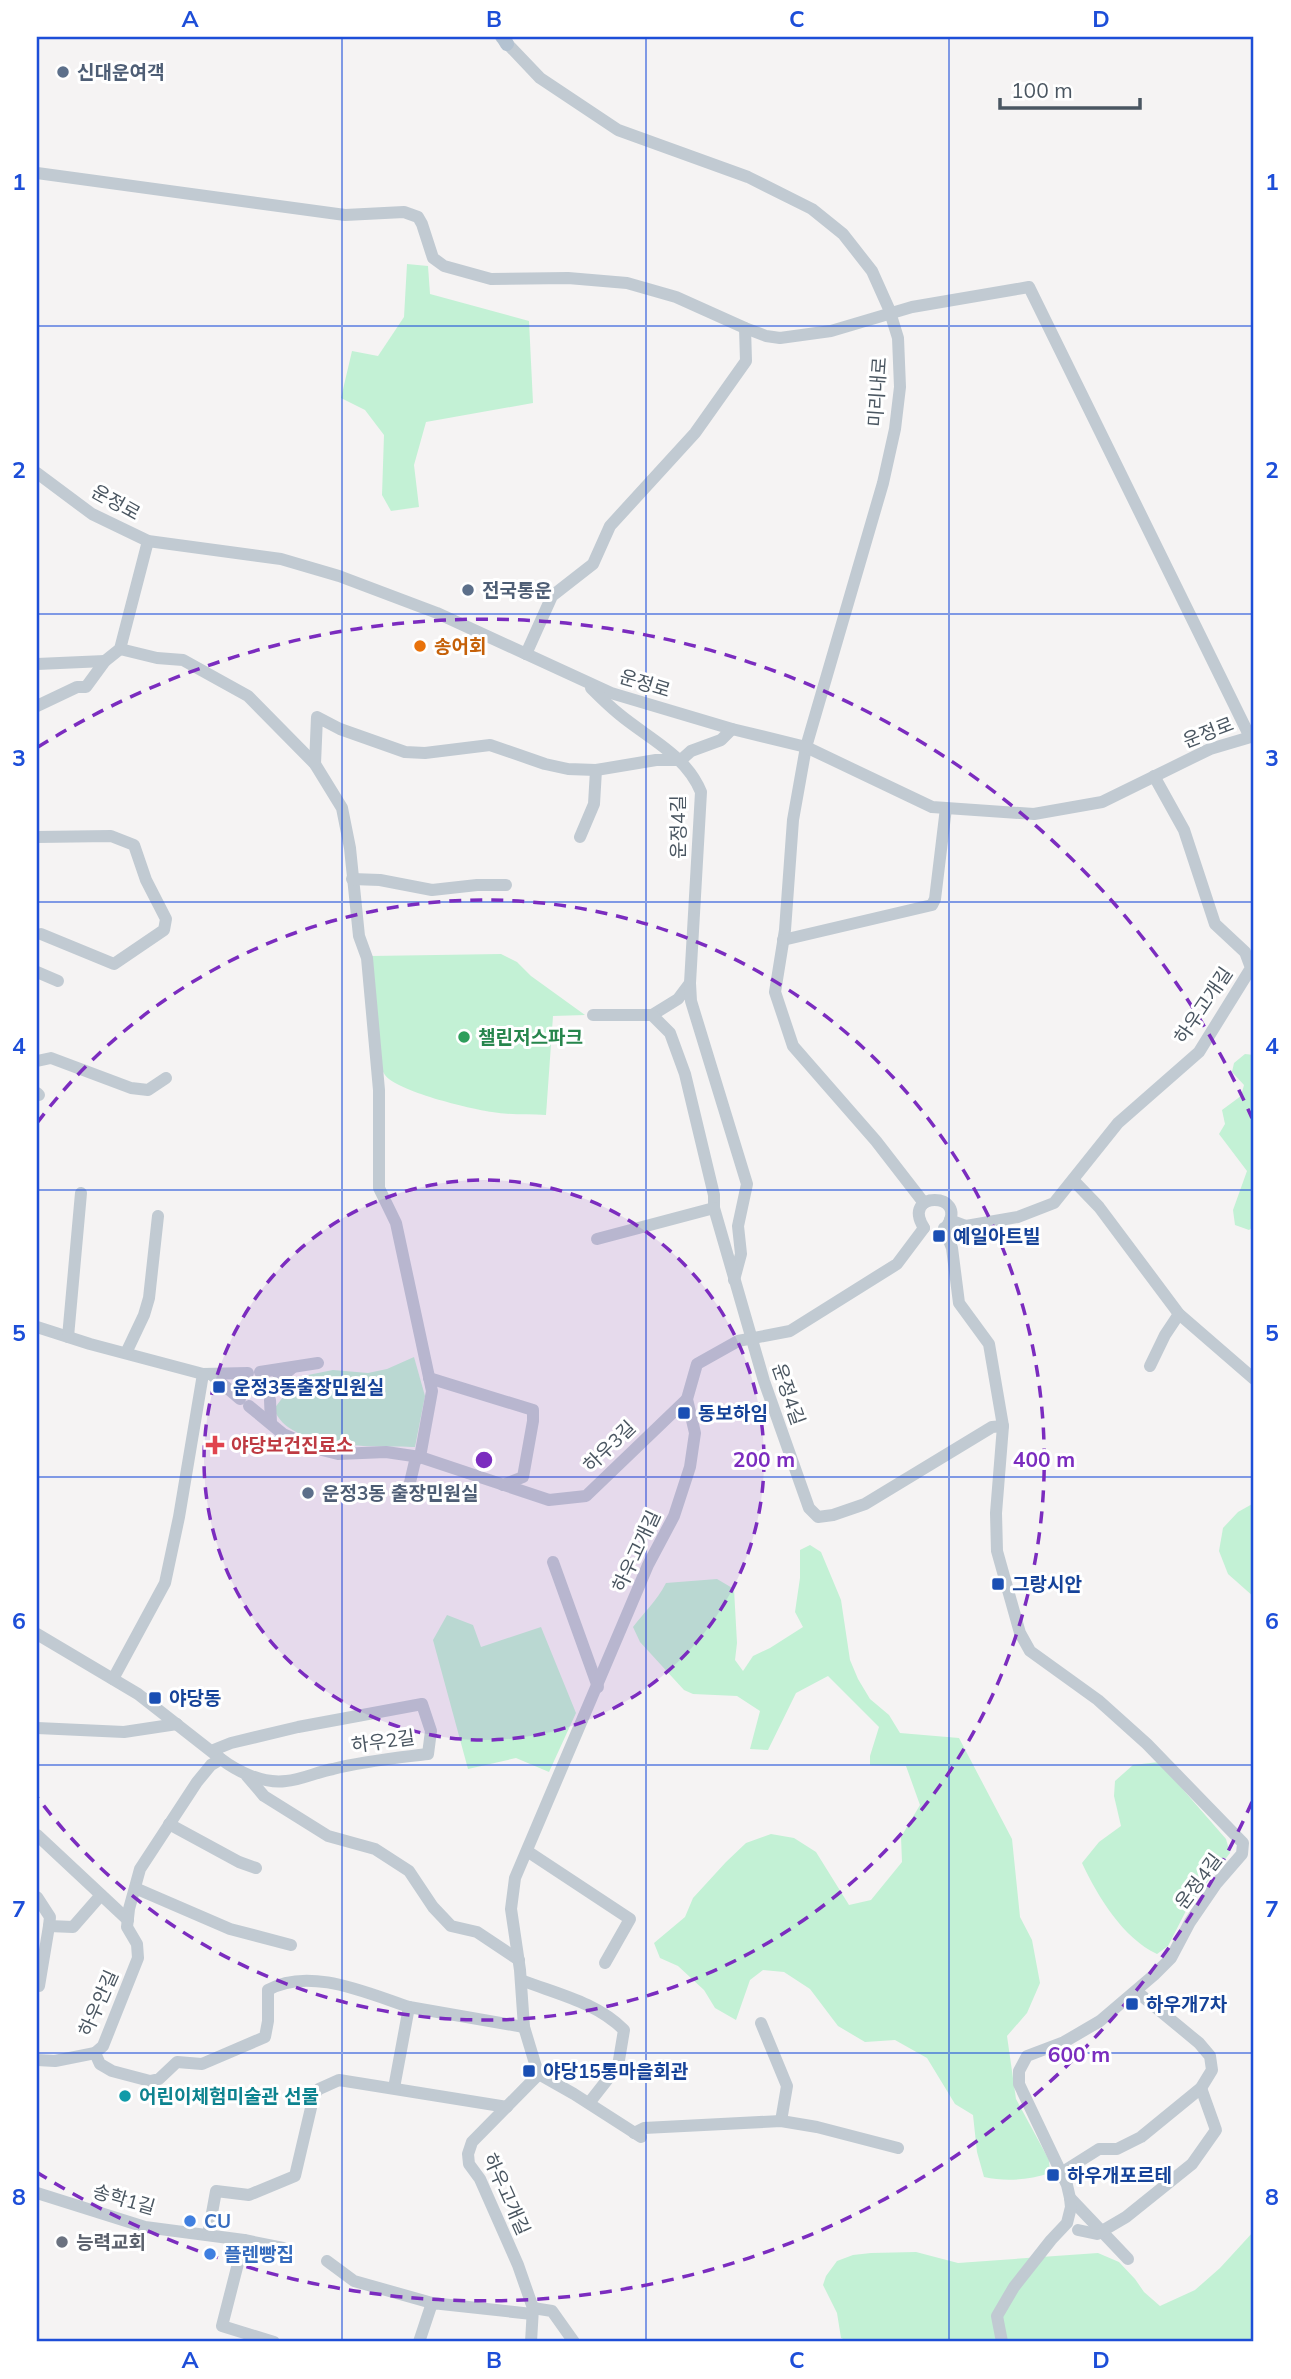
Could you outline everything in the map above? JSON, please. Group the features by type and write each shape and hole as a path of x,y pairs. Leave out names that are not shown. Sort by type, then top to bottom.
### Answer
{"street":[{"name":"미리내로","path":"504,39 540,78 618,130 748,177 812,209 843,234 872,271 891,313 898,338 900,374 895,429 883,483 806,747 793,820 783,940 775,992 793,1046 876,1141 924,1203"},
{"path":"37,173 345,215 404,212 418,217 433,258 444,266 491,279 568,278 626,283 676,297 766,336 794,337 831,331 912,307 1029,287 1252,736"},
{"path":"526,654 552,596 593,564 610,526 695,433 746,361 745,328"},
{"name":"운정로","path":"40,480 92,514 148,541 281,559 339,576 437,613 611,693 732,729 806,747 932,807 1034,814 1102,802 1210,749 1252,736"},
{"path":"37,706 77,687 86,687 105,661 120,649 148,541"},
{"path":"120,649 183,660 248,696 315,764 342,808 350,848 359,936 367,958 377,1077 379,1188 396,1223 432,1391 420,1457 415,1461 408,1491"},
{"path":"37,664 105,661"},
{"name":"운정4길","path":"583,680 618,713 681,760 694,776 701,792 691,1001 747,1184 738,1226 741,1254 734,1281"},
{"path":"315,764 317,717 340,729 405,752 425,753 490,745 568,769 596,769 681,760 691,751 721,740 732,729"},
{"path":"580,837 594,804 596,769"},
{"name":"하우고개길","path":"925,1228 937,1231 947,1224 966,1226 1018,1217 1054,1203 1118,1123 1199,1052 1253,967 1245,952 1215,924 1184,830 1154,776"},
{"path":"783,940 932,905 935,900 946,808"},
{"path":"37,837 111,836 134,845 146,880 166,919 164,930 114,964 41,934"},
{"path":"353,879 380,880 432,890 506,885"},
{"path":"37,972 58,981"},
{"path":"593,1016 652,1015 678,999 690,983"},
{"name":"운정4길","path":"652,1015 670,1033 685,1074 715,1195 715,1208 750,1338 809,1508 818,1517 865,1504 992,1427 1003,1426"},
{"path":"37,1061 51,1058 131,1088 148,1090 166,1078"},
{"path":"1073,1180 1099,1208 1179,1314 1254,1379"},
{"path":"68,1337 81,1193"},
{"path":"687,1399 698,1364 738,1340 790,1331 897,1264 925,1228 919,1220 919,1211 924,1203 932,1199 947,1204 951,1212 947,1224"},
{"path":"597,1239 715,1208"},
{"path":"126,1353 149,1298 158,1216"},
{"name":"운정4길","path":"947,1224 959,1303 989,1344 1003,1426 996,1513 997,1551 1020,1633 1030,1651 1098,1700 1147,1744 1243,1843 1242,1854 1216,1884 1190,1922 1171,1958 1100,2021 1064,2042 1027,2056 1019,2071 1019,2084 1070,2198 1128,2259"},
{"path":"1150,1366 1179,1314"},
{"name":"하우3길","path":"37,1327 208,1374 292,1369 318,1363"},
{"name":"하우3길","path":"273,1384 292,1369"},
{"path":"113,1679 165,1583 208,1374"},
{"name":"하우3길","path":"208,1374 283,1434 299,1442 338,1454 386,1452 420,1457 550,1500 586,1496 687,1399"},
{"path":"429,1378 533,1410 523,1477 503,1485"},
{"name":"하우고개길","path":"531,2342 532,2311 518,2265 480,2179 470,2164 468,2154 472,2142 537,2073 524,2027 511,1894 648,1565 674,1516 690,1467 695,1433 687,1399"},
{"path":"270,1401 271,1423"},
{"path":"552,1562 598,1687"},
{"name":"하우2길","path":"37,1634 138,1694 216,1755 256,1778 285,1782 355,1764 428,1754 431,1731 422,1704 298,1727 231,1743 216,1755"},
{"path":"37,1728 124,1732 177,1724"},
{"name":"하우안길","path":"216,1755 140,1869 127,1927 137,1944 138,1958 103,2046 95,2053 100,2064 113,2071 150,2081 159,2079 177,2062 202,2064 265,2037 268,1990 276,1985 328,1982 410,2007"},
{"path":"245,1773 264,1796 328,1836 375,1849 409,1871 433,1907 451,1926 477,1932 519,1960"},
{"path":"169,1824 239,1862 256,1868"},
{"path":"37,1835 128,1920"},
{"path":"527,1851 630,1919 606,1963"},
{"path":"135,1888 230,1929 291,1945"},
{"path":"49,1926 73,1927 101,1895"},
{"path":"37,1897 50,1917 39,1986"},
{"path":"521,1980 570,1996 612,2018 624,2030 618,2066 589,2103"},
{"path":"1061,2173 1099,2149 1126,2146 1201,2088 1212,2070 1210,2056 1199,2043 1136,1991"},
{"path":"394,2088 410,2007 524,2027"},
{"path":"761,2023 788,2086 781,2121"},
{"path":"37,2060 55,2061 95,2053"},
{"path":"537,2073 638,2136 643,2128 781,2121 817,2127 898,2148"},
{"path":"208,2235 216,2191 249,2195 295,2176 314,2095 318,2089 338,2080 507,2107"},
{"path":"1077,2230 1097,2234 1126,2217 1192,2164 1216,2130 1201,2088"},
{"name":"송학1길","path":"37,2193 145,2227 284,2248"},
{"path":"1002,2342 997,2316 1051,2239 1067,2223 1070,2198"},
{"path":"244,2240 222,2326 274,2342"},
{"path":"327,2261 354,2281 432,2303 496,2311 552,2311 574,2342"},
{"path":"419,2342 432,2303"}],"green space":[{"path":"407,264 428,266 430,294 529,321 533,403 426,422 414,465 419,507 391,511 382,495 384,435 365,410 341,398 352,351 378,356 404,317"},
{"name":"챌린저스파크","path":"501,954 517,962 531,976 585,1015 553,1016 546,1115 498,1113 451,1103 403,1087 385,1075 375,1036 371,956"},
{"path":"1245,1054 1254,1055 1254,1226 1249,1230 1235,1225 1233,1210 1247,1171 1219,1134 1225,1124 1222,1110 1241,1096 1244,1085 1232,1072 1234,1063"},
{"path":"414,1357 425,1396 415,1447 358,1446 315,1439 297,1433 283,1423 274,1409 283,1397 283,1380 333,1370 368,1373 387,1369"},
{"path":"1254,1503 1254,1597 1228,1574 1219,1551 1223,1528 1238,1512"},
{"path":"810,1545 821,1552 841,1600 850,1660 870,1699 889,1715 900,1733 959,1738 1012,1839 1020,1917 1032,1940 1040,1983 1027,2013 1007,2036 1016,2099 1049,2160 1050,2173 1017,2180 984,2177 977,2152 973,2115 955,2104 927,2058 895,2040 865,2042 838,2026 810,1989 784,1972 763,1970 750,1980 736,2020 715,2008 704,1990 678,1966 660,1958 654,1943 685,1917 693,1898 746,1843 771,1834 794,1838 816,1852 849,1905 871,1900 902,1862 901,1837 920,1805 906,1766 870,1765 879,1727 828,1676 796,1693 768,1750 750,1749 760,1711 737,1696 693,1694 684,1690 640,1642 633,1627 666,1583 717,1579 734,1589 737,1643 735,1660 743,1671 753,1656 803,1627 795,1612 800,1578 800,1550"},
{"path":"447,1615 473,1625 481,1647 541,1627 576,1713 549,1772 516,1758 468,1769 433,1640"},
{"path":"1159,1762 1226,1839 1230,1853 1189,1905 1168,1946 1157,1954 1133,1938 1113,1915 1082,1863 1099,1842 1121,1826 1114,1796 1115,1781 1133,1765"},
{"path":"1254,2231 1254,2342 850,2342 841,2338 837,2313 823,2285 837,2261 853,2255 916,2252 958,2263 1098,2253 1119,2262 1144,2292 1160,2306 1195,2290 1220,2268"}],"place":[{"name":"신대운여객","path":"63,72"},
{"name":"전국통운","path":"468,590"},
{"name":"송어회","path":"420,646"},
{"name":"챌린저스파크","path":"464,1037"},
{"name":"예일아트빌","path":"939,1236"},
{"name":"운정3동출장민원실","path":"219,1387"},
{"name":"동보하임","path":"684,1413"},
{"name":"야당보건진료소","path":"215,1445"},
{"name":"운정3동 출장민원실","path":"308,1493"},
{"name":"그랑시안","path":"998,1584"},
{"name":"야당동","path":"155,1698"},
{"name":"하우개7차","path":"1132,2004"},
{"name":"야당15통마을회관","path":"529,2071"},
{"name":"어린이체험미술관 선물","path":"125,2096"},
{"name":"하우개포르테","path":"1053,2175"},
{"name":"CU","path":"190,2221"},
{"name":"능력교회","path":"62,2242"},
{"name":"플렌빵집","path":"210,2254"}]}
